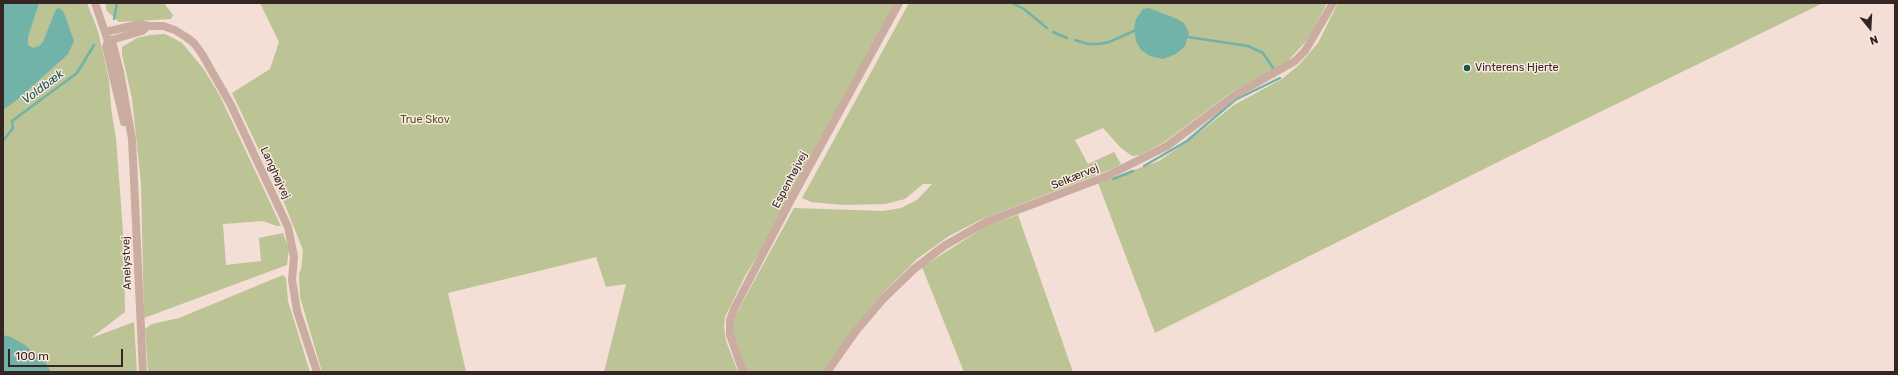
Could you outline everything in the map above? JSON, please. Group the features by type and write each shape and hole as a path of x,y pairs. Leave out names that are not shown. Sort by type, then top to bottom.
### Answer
{"street":[{"name":"Anelystvej","path":"96,3 108,41 113,45 120,72 132,140 142,372"},
{"name":"Espenhøjvej","path":"743,372 735,355 730,335 730,320 734,309 792,198 899,3"},
{"name":"Selkærvej","path":"827,372 856,331 884,298 914,269 944,246 986,222 1107,176 1167,146 1235,95 1295,61 1305,51 1333,3"},
{"name":"Langhøjvej","path":"105,32 140,24 148,26 163,26 172,29 194,44 231,105 288,227 292,240 294,257 292,280 297,311 317,372"},
{"path":"108,41 142,31 148,26"}],"green space":[{"path":"3,3 87,3 98,31 109,80 111,108 116,138 124,246 125,312 91,338 134,322 137,372 3,372"},
{"path":"105,3 164,3 173,15 171,19 119,22 107,11"},
{"name":"True Skov","path":"260,3 897,3 772,232 745,276 725,317 724,327 726,341 738,372 604,372 626,284 606,287 596,257 448,293 466,372 322,372 300,297 299,273 301,270 303,250 285,205 232,93 270,69 279,42"},
{"path":"909,3 1327,3 1309,38 1287,62 1272,72 1233,91 1163,143 1140,155 1132,156 1121,148 1103,128 1075,140 1088,164 1114,152 1121,164 1112,169 982,219 949,236 917,259 883,293 822,372 747,372 735,347 732,334 735,316 794,208 883,211 901,208 917,200 932,184 923,184 905,199 885,204 843,205 811,202 802,198"},
{"path":"1338,3 1823,3 1512,155 1155,333 1098,183 1159,161 1195,136 1234,105 1282,79 1300,64 1318,43"},
{"path":"165,34 182,43 203,68 220,96 281,226 263,221 223,224 226,265 261,261 259,238 283,233 289,249 287,265 144,318 141,183 132,99 122,54 122,47 137,38"},
{"path":"1018,215 1073,372 964,372 922,267 988,225"},
{"path":"283,275 286,278 288,301 310,372 148,372 145,329 152,324 179,318"}],"water":[{"path":"3,3 39,3 28,37 28,45 33,48 39,46 43,42 56,9 60,8 64,13 74,41 68,54 18,99 3,110"},
{"path":"1149,8 1184,23 1189,33 1185,46 1176,54 1163,59 1150,56 1141,50 1136,41 1134,29 1136,19 1143,9"},
{"path":"3,335 11,337 25,345 46,363 51,372 3,372"}],"waterway":[{"name":"Voldbæk","path":"114,19 117,3"},
{"path":"1012,3 1024,9 1047,28"},
{"path":"1075,40 1088,44 1099,44 1109,42 1134,31"},
{"path":"1053,32 1067,38"},
{"path":"1188,37 1248,46 1263,53 1273,68"},
{"name":"Voldbæk","path":"3,141 13,128 12,121 77,73 94,45"},
{"path":"1144,166 1187,141 1235,100 1280,78"},
{"path":"1113,179 1133,171"}],"place":[{"name":"Vinterens Hjerte","path":"1467,68"}]}
